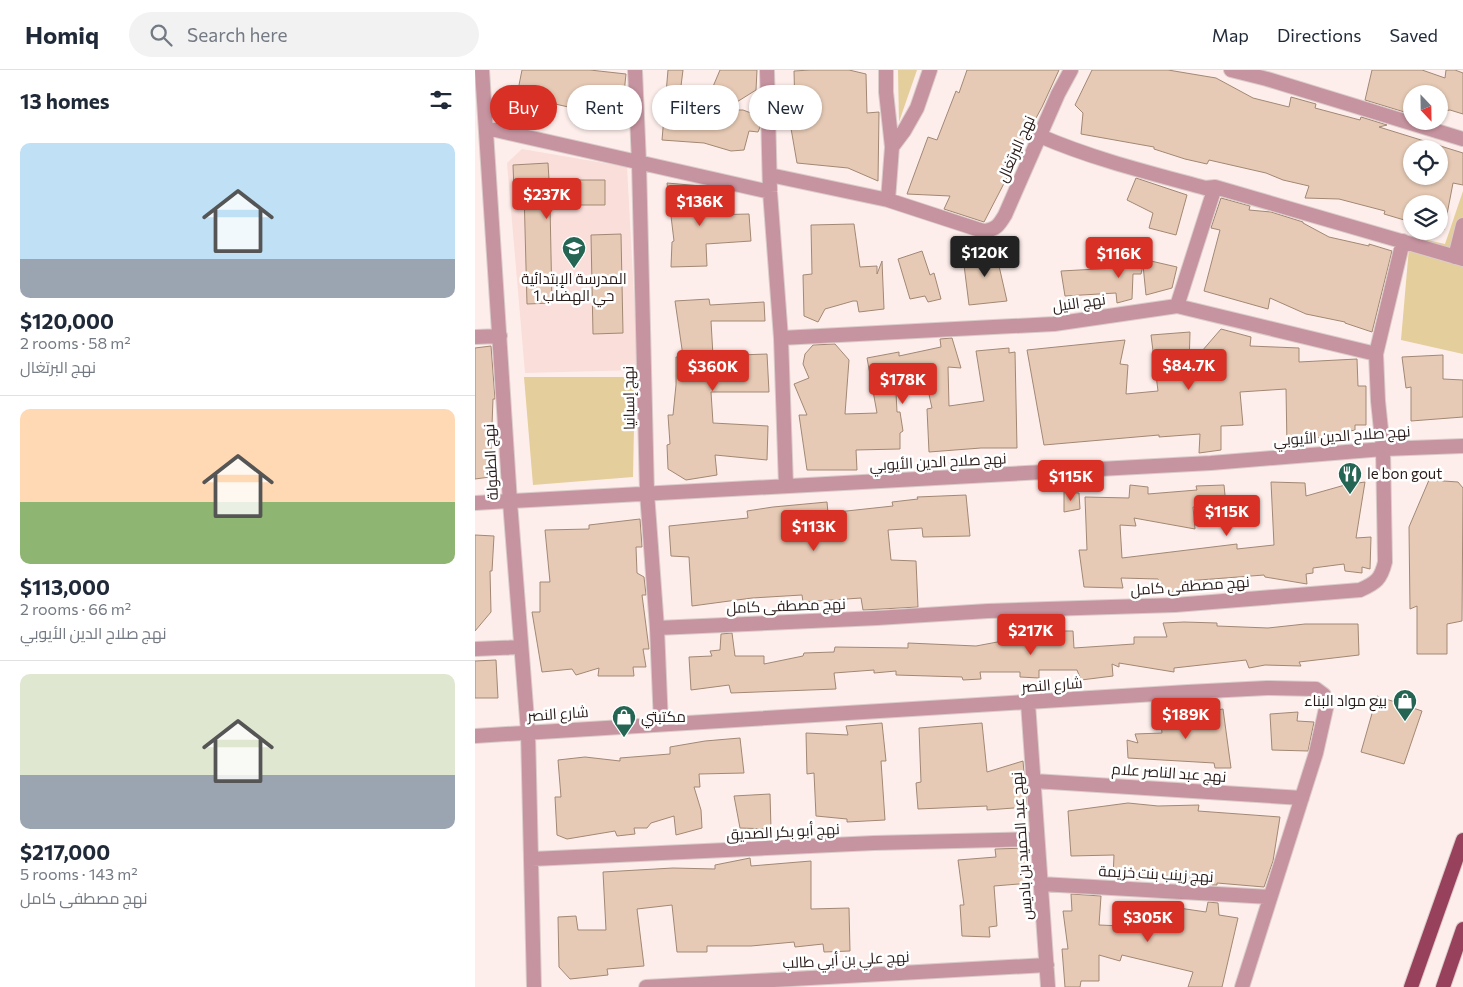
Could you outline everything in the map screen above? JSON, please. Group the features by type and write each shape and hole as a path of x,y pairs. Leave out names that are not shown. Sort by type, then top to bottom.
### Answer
{"main road":[{"path":"1411,987 1463,840"},
{"path":"1443,987 1463,929"}],"street":[{"name":"نهج الطفولة","path":"483,70 510,502 528,732 534,987"},
{"name":"نهج إسبانيا","path":"635,70 647,493 657,628 661,724"},
{"path":"767,70 770,192 781,338 785,486"},
{"path":"770,175 888,200 892,147 886,92 887,70"},
{"path":"892,147 914,114 930,70"},
{"name":"نهج البرتغال","path":"888,200 983,231 998,227 1041,136 1058,94 1071,70"},
{"path":"1231,70 1267,79 1463,139"},
{"path":"487,128 770,192"},
{"path":"1041,136 1071,149 1110,162 1205,188 1215,188 1459,258 1463,225"},
{"path":"1177,306 1215,188"},
{"name":"نهج مصطفى كامل","path":"657,628 1175,605 1360,590 1373,584 1382,574 1385,562 1383,449 1376,354 1403,241"},
{"name":"نهج النيل","path":"781,338 1054,324 1177,306 1376,354"},
{"path":"475,337 500,336"},
{"name":"نهج صلاح الدين الأيوبي","path":"475,503 1211,463 1383,449 1463,446"},
{"path":"475,649 521,647"},
{"name":"شارع النصر","path":"475,736 1267,688 1316,689 1324,695 1327,704 1316,753 1242,987"},
{"name":"نهج عبد الحميد بن باديس","path":"1028,703 1049,987"},
{"name":"نهج عبد الناصر علام","path":"1034,781 1301,798"},
{"name":"نهج أبو بكر الصديق","path":"532,859 873,843 1037,839"},
{"name":"نهج زينب بنت خزيمة","path":"1041,884 1270,897"},
{"name":"نهج علي بن أبي طالب","path":"646,987 1047,965"}],"shaded area":[{"path":"898,70 917,70 899,122"},
{"name":"المدرسة الإبتدائية حي الهضاب 1","path":"522,149 627,167 638,370 525,373 507,163"},
{"path":"1463,191 1463,354 1401,340 1410,240 1428,240 1445,244 1448,240"},
{"path":"524,377 635,377 633,477 533,485"}],"building":[{"path":"522,70 590,70 626,74 625,85 567,85 567,107 557,104 557,85 519,85"},
{"path":"668,70 683,70 681,85 667,85"},
{"path":"720,70 757,70 756,85 749,85 749,94 739,101 739,85 714,85"},
{"path":"849,70 866,74 867,113 879,112 878,181 848,168 797,163 791,130 822,130 822,85 794,85 794,71"},
{"path":"967,70 1059,70 984,222 944,209 950,196 907,194 928,137 937,140 956,91 959,93"},
{"path":"1092,70 1168,70 1216,78 1253,98 1289,107 1291,97 1316,104 1315,108 1360,120 1361,117 1387,125 1379,127 1421,140 1403,140 1403,185 1448,185 1448,148 1463,153 1463,185 1453,183 1448,209 1448,195 1403,195 1403,220 1384,214 1385,211 1339,199 1305,198 1309,186 1283,180 1266,173 1209,160 1207,164 1185,159 1154,149 1154,147 1081,134 1083,113 1075,105"},
{"path":"1372,70 1422,70 1445,78 1446,70 1455,70 1463,73 1463,114 1448,110 1448,85 1403,85 1403,112 1365,100"},
{"path":"739,110 749,112 749,130 759,130 758,132 749,131 744,150 731,151 704,143 662,140 663,130 739,130"},
{"path":"548,163 549,180 605,180 605,205 550,205 552,303 527,304 524,191 514,191 513,165"},
{"path":"1136,178 1187,195 1176,235 1149,228 1153,213 1127,200"},
{"path":"667,183 701,186 703,206 708,204 707,215 749,214 751,241 706,244 707,266 671,267 672,242 674,241"},
{"path":"1221,198 1250,206 1249,210 1271,212 1303,222 1329,237 1369,246 1369,244 1392,251 1372,332 1345,322 1306,314 1270,298 1268,309 1204,291 1220,230 1211,228"},
{"path":"854,224 860,267 877,266 877,274 882,261 884,309 859,312 857,301 853,301 825,309 818,322 804,316 803,275 812,274 811,225"},
{"path":"621,234 623,333 593,334 591,235"},
{"path":"1002,249 1007,264 999,266 1007,301 969,305 963,257"},
{"path":"922,251 930,275 934,273 941,299 928,302 925,296 910,299 898,259"},
{"path":"1116,253 1177,267 1172,288 1146,295 1143,265 1141,274 1133,274 1132,299 1117,303 1116,293 1065,296 1061,271 1116,268"},
{"path":"709,299 710,305 764,302 765,321 711,321 713,356 767,354 769,392 711,392 713,423 768,426 767,460 715,455 717,475 686,480 668,469 667,445 670,444 668,415 673,415 676,357 683,356 675,301"},
{"path":"1221,329 1251,337 1250,346 1299,348 1299,362 1357,359 1358,386 1366,386 1366,425 1355,425 1355,430 1307,440 1307,445 1287,446 1286,389 1240,392 1243,425 1221,426 1221,450 1199,453 1200,434 1159,437 1159,435 1044,445 1027,350 1125,340 1120,364 1128,365 1126,394 1158,391 1151,335 1190,332 1189,366"},
{"path":"952,338 961,368 948,367 949,406 984,401 976,351 1009,348 1009,353 1015,352 1017,448 981,448 929,452 927,409 932,408 926,381 895,372 897,412 900,412 903,431 900,433 900,449 856,450 857,470 807,470 799,415 807,415 794,384 809,378 803,364 805,354 813,345 835,344 849,360 845,414 877,413 867,358 899,352 899,356 941,347 940,339"},
{"path":"491,346 495,399 493,399 490,477 475,479 475,348"},
{"path":"1443,355 1443,379 1463,380 1463,417 1411,421 1411,387 1406,388 1402,357"},
{"path":"1429,480 1458,482 1463,488 1462,621 1447,624 1447,654 1417,654 1417,606 1410,609 1409,527"},
{"path":"1271,482 1305,483 1306,496 1345,485 1365,482 1356,538 1371,537 1370,569 1362,567 1362,573 1345,571 1344,564 1313,568 1313,573 1306,574 1307,584 1265,577 1264,575 1186,581 1187,592 1158,592 1158,579 1121,578 1123,588 1084,587 1079,550 1087,550 1085,497 1129,498 1130,485 1148,487 1148,494 1197,490 1196,486 1224,485 1226,505 1193,507 1195,529 1134,518 1136,526 1120,525 1122,558 1237,544 1237,549 1274,545"},
{"path":"1064,492 1079,493 1080,509 1064,512"},
{"path":"966,495 970,536 923,537 922,528 888,530 891,560 916,561 918,607 863,610 861,598 803,602 802,595 752,598 692,606 689,557 671,556 669,526 748,518 747,511 773,507 827,502 828,513 893,506 892,502 918,499 917,497"},
{"path":"640,519 642,547 636,547 637,573 644,577 646,595 642,595 649,649 643,649 646,667 633,667 634,676 598,676 599,668 576,675 572,669 542,672 532,612 540,612 540,582 550,582 545,530 589,529 589,525"},
{"path":"475,535 494,536 492,571 490,571 491,612 475,631"},
{"path":"1163,623 1217,623 1217,626 1268,628 1305,624 1358,624 1359,655 1299,662 1301,666 1265,665 1249,668 1246,660 1174,668 1174,672 1119,663 1119,667 1112,664 1113,676 1081,680 1077,670 1039,670 1039,678 1020,677 1020,672 980,672 981,679 963,680 962,677 896,675 896,671 874,673 874,670 834,673 836,689 731,693 729,685 691,690 689,657 712,656 710,651 720,650 721,634 732,633 735,656 764,656 764,664 803,656 804,653 834,652 835,647 908,648 908,643 976,646 1040,634 1040,631 1073,631 1074,648 1134,644 1134,637 1167,637"},
{"path":"496,660 498,698 475,698 475,661"},
{"path":"1377,696 1422,711 1404,764 1361,752"},
{"path":"1223,709 1231,768 1215,768 1214,763 1128,758 1127,740 1138,743 1135,734 1162,733 1160,714 1192,710 1192,714"},
{"path":"1298,712 1297,721 1314,722 1308,751 1272,750 1270,714"},
{"path":"882,723 886,761 881,761 885,820 847,822 847,819 816,816 814,773 807,774 806,733 848,735 846,726"},
{"path":"982,723 987,772 1023,761 1027,807 987,810 987,806 918,809 916,783 921,782 919,728"},
{"path":"740,738 744,773 699,774 700,787 694,787 701,810 702,828 676,835 674,816 651,823 647,828 634,828 635,834 617,836 615,831 567,839 557,835 555,797 561,797 558,760 585,757 620,761 620,758 670,754 670,747"},
{"path":"770,794 771,829 740,828 734,796"},
{"path":"1128,803 1158,806 1199,805 1198,811 1280,817 1273,861 1264,887 1217,883 1217,885 1212,885 1212,883 1147,874 1147,880 1113,878 1114,855 1071,856 1068,811"},
{"path":"1028,848 1031,883 994,886 997,926 989,927 990,937 962,936 960,905 964,905 958,860 996,857 995,849"},
{"path":"750,858 751,866 811,861 811,909 849,908 850,951 824,952 823,944 795,947 794,942 751,946 707,946 707,952 677,952 672,905 637,909 644,966 607,969 608,975 570,979 559,967 558,917 576,916 578,930 606,930 603,872 673,868 715,869 715,865"},
{"path":"1071,894 1101,896 1099,925 1146,927 1146,924 1178,927 1179,908 1206,912 1208,902 1218,903 1219,915 1238,918 1222,987 1188,987 1193,972 1122,955 1120,961 1099,955 1099,981 1081,981 1080,987 1065,987 1062,949 1068,949 1063,911 1072,911"}],"place":[{"name":"المدرسة الإبتدائية حي الهضاب 1","path":"574,269"},
{"name":"le bon gout","path":"1350,495"},
{"name":"بيع مواد البناء","path":"1405,722"},
{"name":"مكتبتي","path":"624,738"}]}
